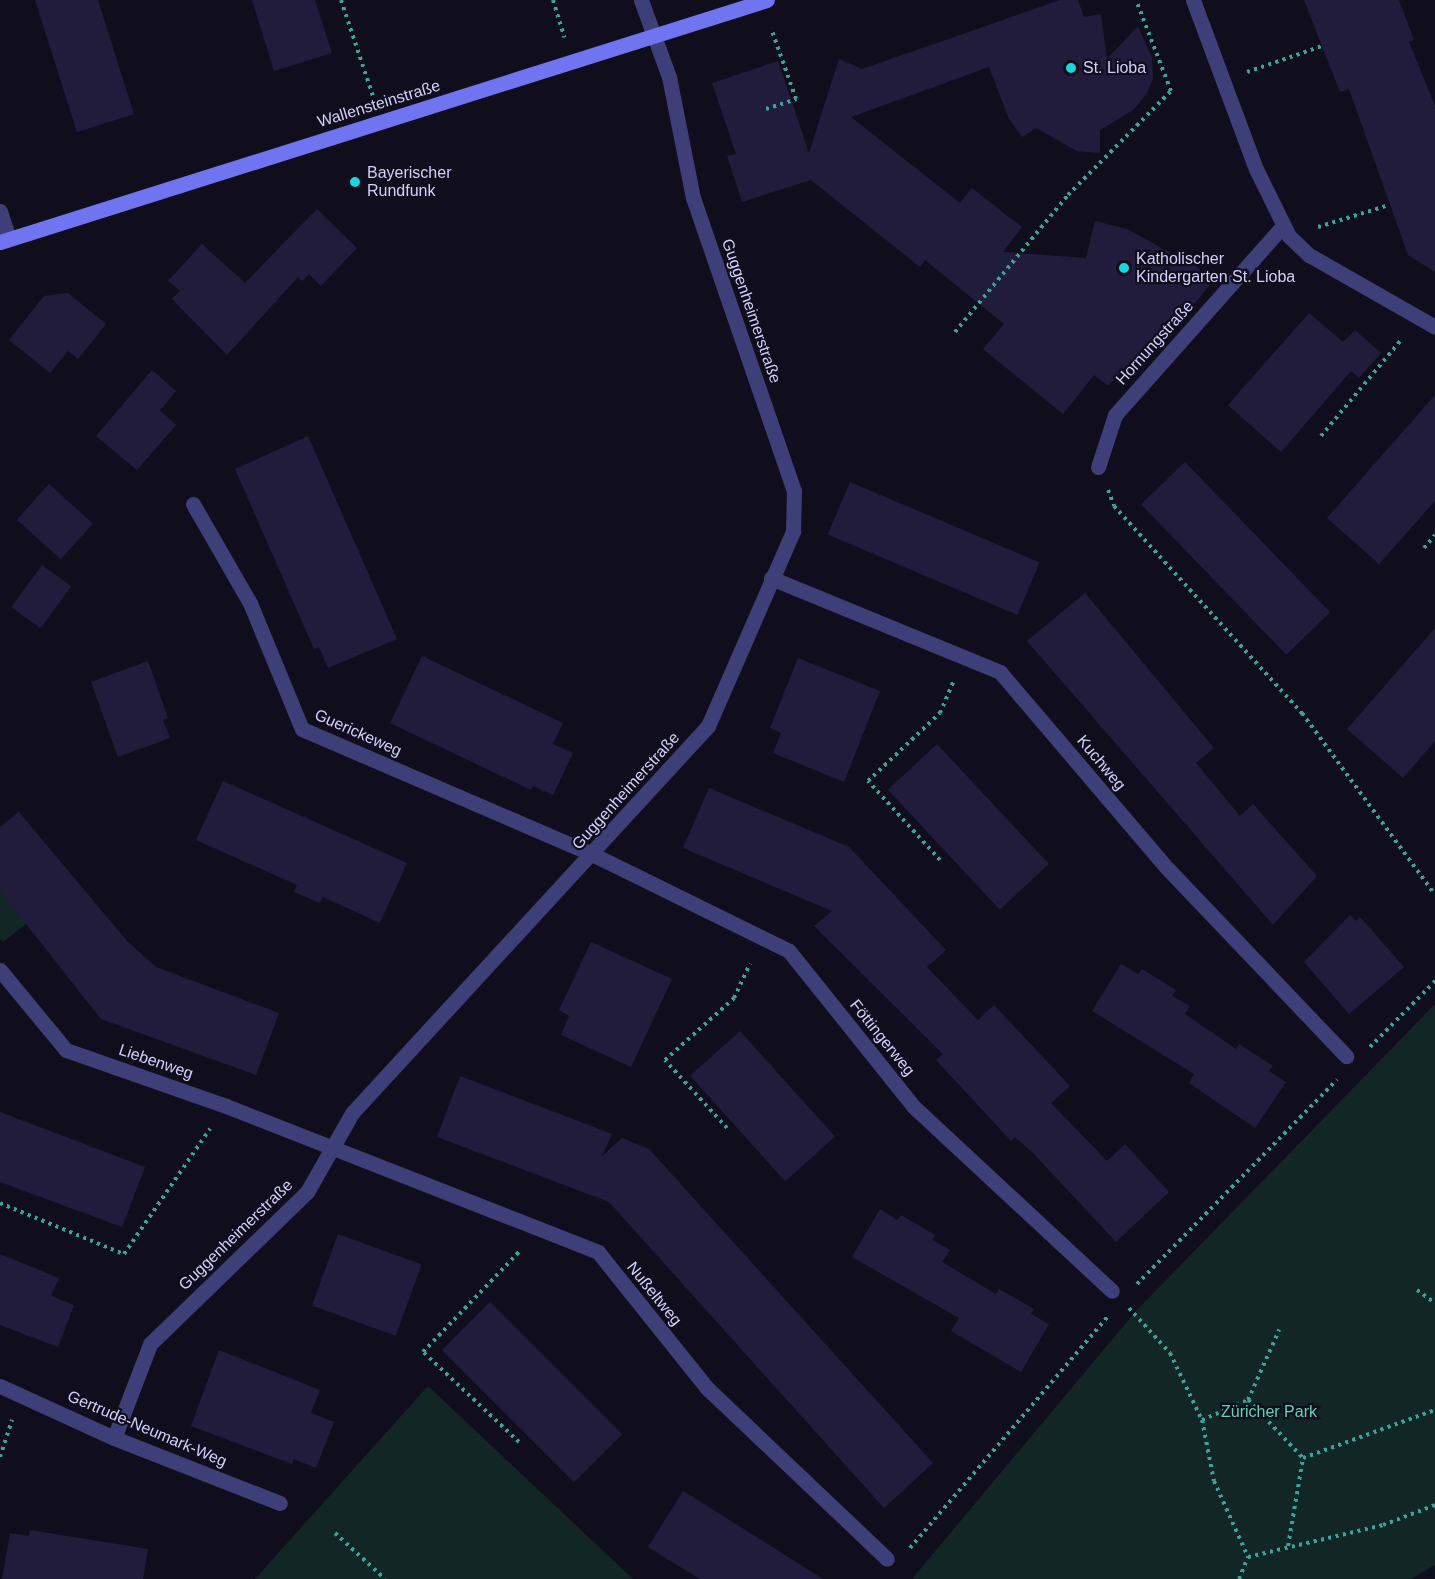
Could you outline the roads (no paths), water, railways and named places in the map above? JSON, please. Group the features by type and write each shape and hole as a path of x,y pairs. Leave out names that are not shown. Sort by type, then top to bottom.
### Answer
{"street":[{"name":"Guggenheimerstraße","path":"114,1438 150,1344 307,1192 331,1146 352,1113 594,855 708,726 793,531 794,491 693,198 669,77 641,0"},
{"path":"1193,0 1285,232 1309,255 1435,327"},
{"name":"Wallensteinstraße","path":"4,240 765,1"},
{"path":"0,211 4,240"},
{"name":"Hornungstraße","path":"1098,467 1115,415 1285,232"},
{"name":"Guerickeweg","path":"193,504 250,603 302,729 594,855"},
{"name":"Kuchweg","path":"771,578 1000,672 1167,868 1346,1064"},
{"name":"Föttingerweg","path":"594,855 789,951 914,1107 1117,1296"},
{"name":"Liebenweg","path":"0,970 66,1050 226,1106 331,1146"},
{"name":"Nußeltweg","path":"331,1146 598,1252 707,1388 895,1558"},
{"name":"Gertrude-Neumark-Weg","path":"0,1386 20,1393 114,1438 280,1503"}],"place":[{"name":"St. Lioba","path":"1071,68"},
{"name":"Bayerischer Rundfunk","path":"355,182"},
{"name":"Katholischer Kindergarten St. Lioba","path":"1124,268"}],"park label":[{"name":"Züricher Park","path":"1269,1412"}]}
